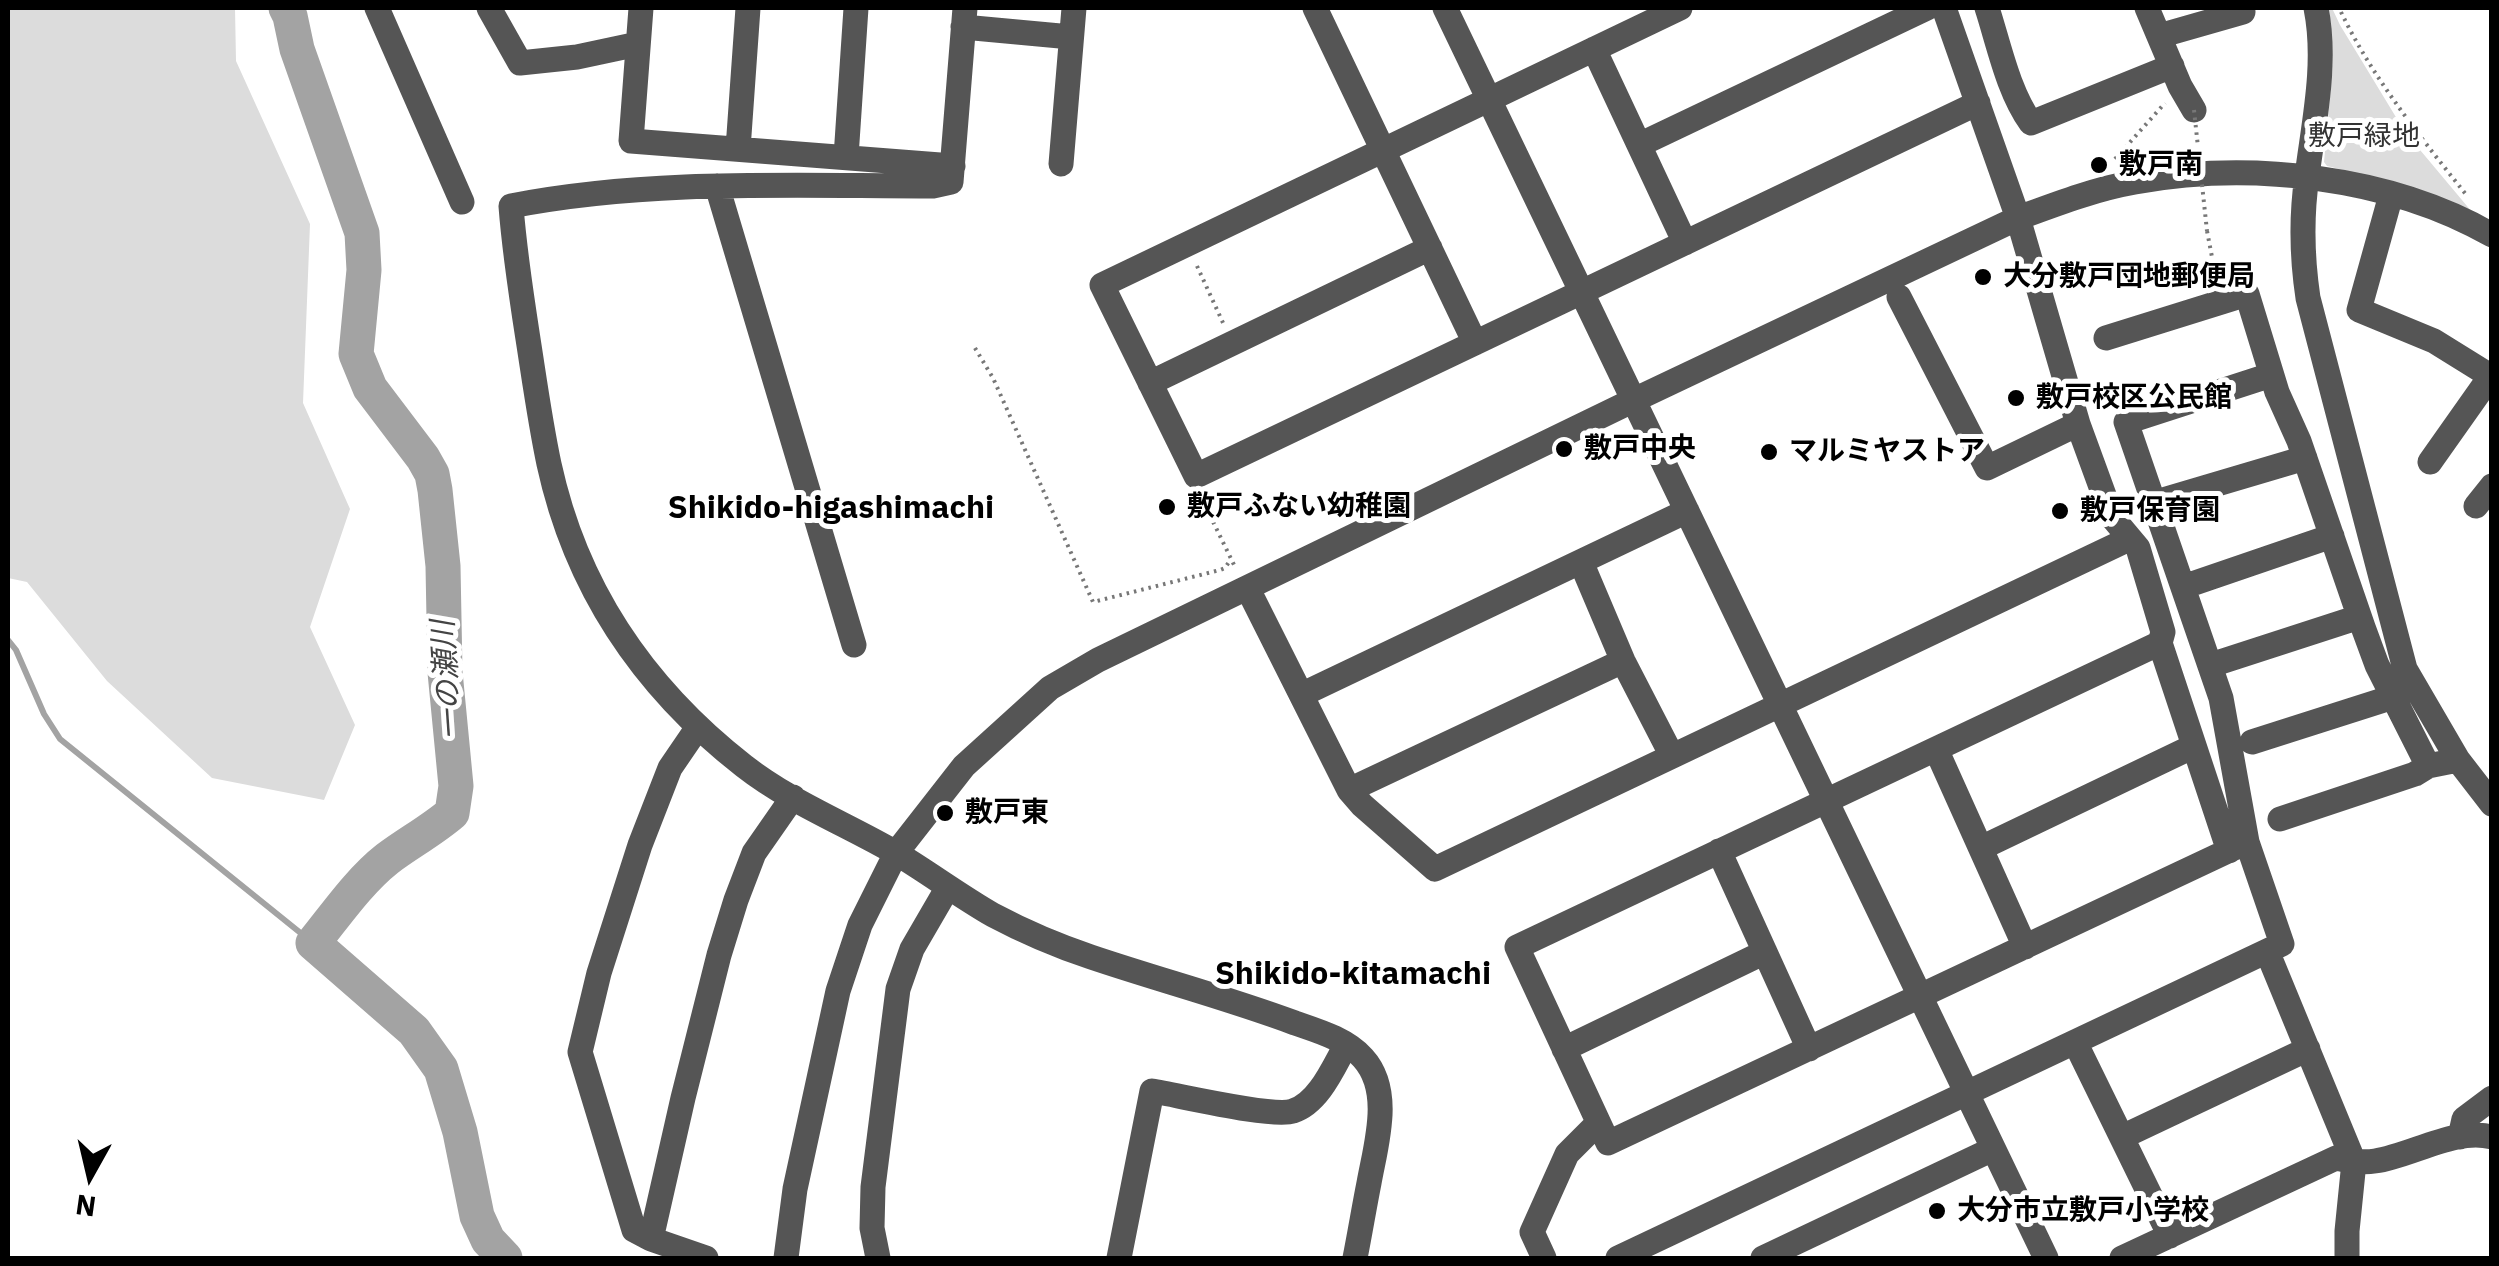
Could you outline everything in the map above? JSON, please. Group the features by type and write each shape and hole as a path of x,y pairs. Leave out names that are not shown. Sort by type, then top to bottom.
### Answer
{"street":[{"path":"377,8 462,202"},
{"path":"489,8 520,64 638,44"},
{"path":"641,8 631,142 953,166"},
{"path":"738,150 748,8"},
{"path":"846,158 856,8"},
{"path":"1062,164 1074,8"},
{"path":"1315,8 1474,343"},
{"path":"1445,8 2046,1258"},
{"path":"1680,8 1102,285 1196,476 1978,103"},
{"path":"1639,145 1927,8"},
{"path":"1618,1258 2282,944 2194,746 2160,643 2163,632 2138,548 2112,517 2078,424 2018,218 1944,8"},
{"path":"1987,8 2008,73 2031,124 2176,76"},
{"path":"2147,8 2194,110"},
{"path":"2316,8 2318,88 2306,177 2302,258 2308,298 2405,669 2458,760 2492,804"},
{"path":"2159,36 2244,15"},
{"path":"1071,37 964,18 951,182 933,186 619,190 512,206 515,256 546,450 571,536 607,616 663,692 748,769 995,916 1042,939 1250,1006 1346,1044 1365,1060 1377,1085 1380,1111 1355,1258"},
{"path":"1594,49 1685,242"},
{"path":"786,1258 794,1189 838,991 860,924 896,854 964,766 1050,688 1098,660 1634,400 2018,218 2092,192 2132,182 2218,172 2306,177 2391,194 2472,224 2492,236"},
{"path":"716,186 854,645"},
{"path":"2391,194 2359,310 2434,342 2491,377 2430,462"},
{"path":"1150,383 1430,248"},
{"path":"2106,338 2247,294 2276,392 2305,458 2377,665 2428,766"},
{"path":"1899,297 1987,468 2078,424"},
{"path":"2238,847 2224,714 2126,422 2271,374"},
{"path":"2153,503 2305,458"},
{"path":"1302,694 1687,511"},
{"path":"2182,587 2332,536"},
{"path":"1252,598 1349,790 1436,869 2129,539"},
{"path":"1581,562 1624,662 1672,756"},
{"path":"2210,665 2359,617"},
{"path":"2160,643 1517,947 1608,1143 2238,847"},
{"path":"1349,790 1624,662"},
{"path":"2252,742 2393,697"},
{"path":"698,727 670,768 640,845 599,973 580,1052 634,1230 706,1258"},
{"path":"1980,848 2194,746"},
{"path":"1936,749 2026,947"},
{"path":"2280,819 2415,774 2428,766 2458,760"},
{"path":"651,1239 683,1098 736,900 754,853 793,797"},
{"path":"1719,851 1809,1049"},
{"path":"878,1258 872,1228 873,1187 898,988 912,949 948,887"},
{"path":"2267,951 2354,1162 2347,1258"},
{"path":"1564,1049 1765,952"},
{"path":"2075,1042 2170,1236"},
{"path":"1119,1258 1152,1091 1271,1112 1292,1112 1308,1102 1322,1085 1346,1044"},
{"path":"2122,1137 2308,1049"},
{"path":"2460,1137 2464,1119 2492,1098"},
{"path":"1544,1258 1532,1232 1567,1154 1598,1122"},
{"path":"2122,1258 2336,1158 2375,1161 2460,1137 2492,1137"},
{"path":"1763,1258 1993,1149"}],"path":[{"path":"2339,8 2386,89 2475,206"},
{"path":"2115,159 2176,76"},
{"path":"2194,110 2207,232 2222,302"},
{"path":"1188,244 1232,343"},
{"path":"976,348 1093,602 1220,570 1231,559"},
{"path":"1196,476 1196,486 1238,572"}],"green space":[{"path":"8,8 235,8 236,61 310,224 303,403 350,509 310,627 355,725 324,800 212,778 107,681 27,582 8,578"},
{"name":"敷戸緑地","path":"2329,8 2405,132 2472,212 2324,162 2333,65"}],"waterway":[{"name":"一の瀬川","path":"286,8 362,233 364,270 356,354 370,388 432,474 443,566 445,672 456,786 452,813 377,868 313,943 414,1031 441,1069 460,1132 477,1216 488,1240 505,1258"},
{"path":"8,640 60,739 313,943"}],"place":[{"name":"敷戸南","path":"2099,165"},
{"name":"大分敷戸団地郵便局","path":"1983,277"},
{"name":"敷戸校区公民館","path":"2016,398"},
{"name":"敷戸中央","path":"1564,449"},
{"name":"マルミヤストア","path":"1769,452"},
{"name":"敷戸ふない幼稚園","path":"1167,507"},
{"name":"敷戸保育園","path":"2060,511"},
{"name":"敷戸東","path":"945,813"},
{"name":"大分市立敷戸小学校","path":"1937,1211"}],"district":[{"name":"Shikido-higashimachi","path":"831,509"},
{"name":"Shikido-kitamachi","path":"1353,975"}]}
